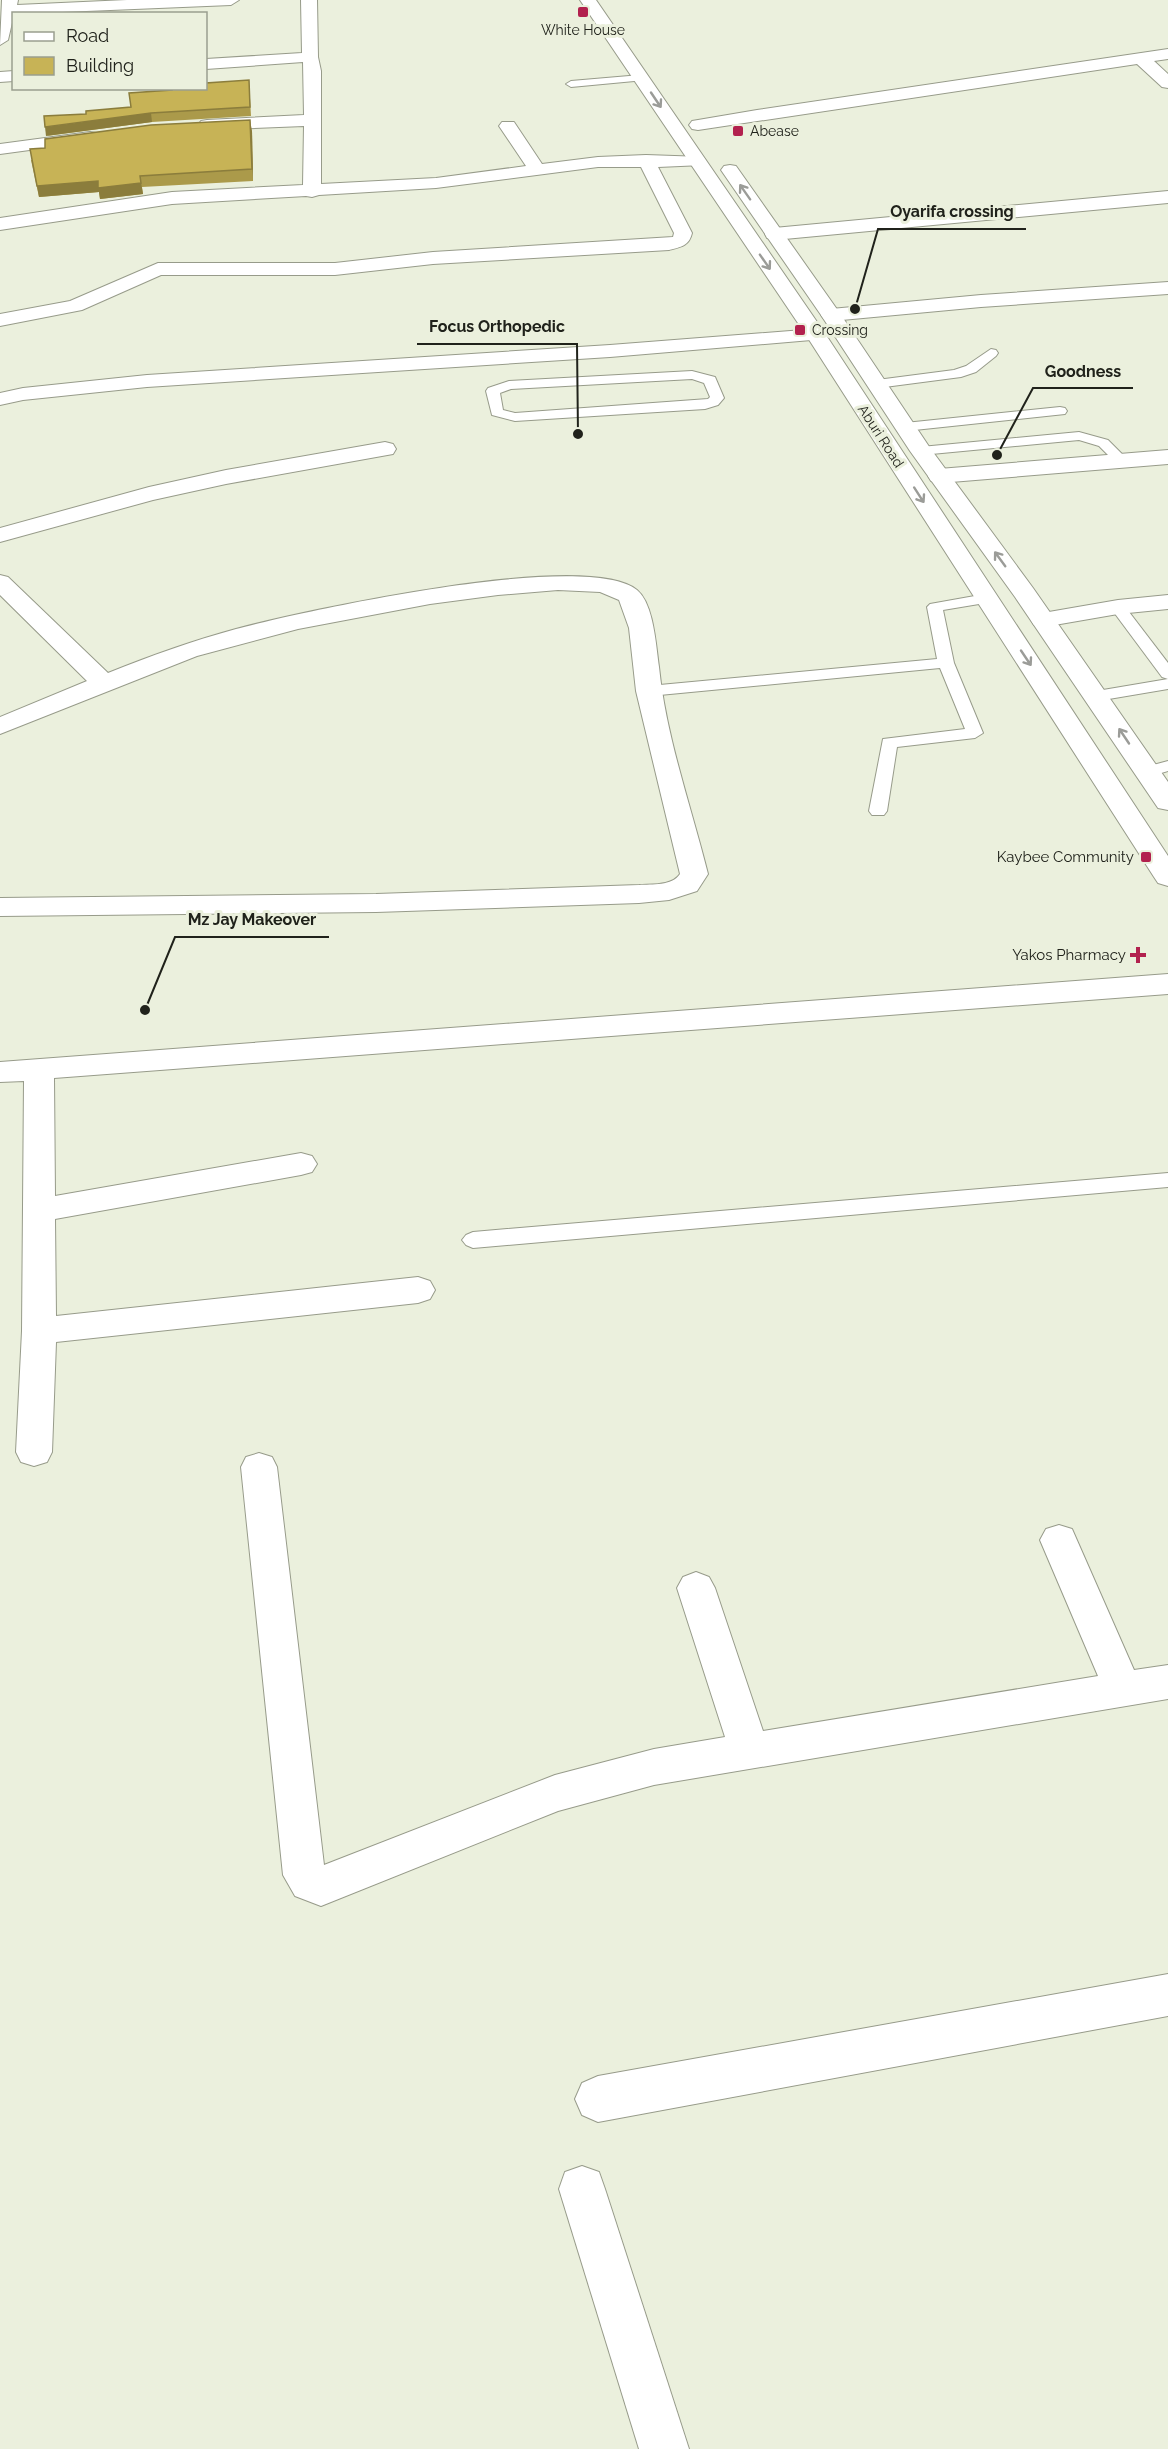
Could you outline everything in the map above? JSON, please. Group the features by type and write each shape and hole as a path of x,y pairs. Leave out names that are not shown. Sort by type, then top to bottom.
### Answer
{"main road":[{"path":"0,40 9,5 231,0"},
{"path":"309,0 310,57 313,71 312,192"},
{"name":"Aburi Road","path":"588,0 641,78 708,152 774,234 921,451 1097,696 1158,769 1168,802"},
{"path":"698,125 827,103 991,82 1168,54"},
{"path":"207,64 310,57"},
{"path":"1141,58 1168,83"},
{"name":"Aburi Road","path":"685,106 698,125 708,152 816,335 986,599 1060,708 1168,878"},
{"path":"194,126 313,120"},
{"path":"508,126 536,168"},
{"path":"0,149 105,135"},
{"path":"0,224 172,198 312,192 471,180 536,168 646,160 708,152"},
{"path":"0,320 75,306 158,270 335,269 433,258 669,244 681,240 682,233 646,160"},
{"path":"774,234 1168,197"},
{"path":"831,315 981,301 1168,288"},
{"path":"0,399 23,394 147,381 614,365 816,335"},
{"path":"0,535 171,489 385,448"},
{"path":"939,476 1168,457"},
{"path":"0,582 104,683"},
{"path":"0,726 104,683 216,641 340,611 489,589 599,584 617,587 627,594 637,614 650,691 694,874 687,885 669,891 639,894 400,903 0,907"},
{"path":"986,599 1025,593"},
{"path":"1043,620 1118,607 1168,602"},
{"path":"0,1072 1168,984"},
{"path":"34,1452 39,1331 39,1068"},
{"path":"40,1210 301,1164"},
{"path":"39,1331 418,1290"},
{"path":"259,1467 304,1875 310,1882 321,1886 555,1793 654,1767 1168,1682"},
{"path":"1059,1540 1123,1690"},
{"path":"696,1588 750,1751"},
{"path":"598,2099 1168,1995"},
{"path":"582,2189 664,2449"}],"lane":[{"path":"571,84 641,78"},
{"path":"877,384 956,374 971,369 991,352"},
{"path":"614,365 703,376 710,380 717,398 705,405 515,417 497,412 493,391 614,365"},
{"path":"905,427 1060,411"},
{"path":"921,451 1079,436 1105,442 1122,461"},
{"path":"984,445 1000,471"},
{"path":"878,811 889,743 975,733 946,663 935,607 986,599"},
{"path":"1118,607 1168,674"},
{"path":"650,691 946,663"},
{"path":"1097,696 1168,684"},
{"path":"473,1240 1168,1180"}],"building":[{"path":"249,80 250,107 151,113 45,127 44,116 86,114 86,111 131,107 129,93 207,90 207,83"},
{"path":"250,120 252,169 140,176 141,183 98,188 98,181 37,186 30,149 45,148 45,139 151,125"}],"place":[{"name":"White House","path":"583,12"},
{"name":"Abease","path":"738,131"},
{"name":"Oyarifa crossing","path":"855,309"},
{"name":"Crossing","path":"800,330"},
{"name":"Focus Orthopedic","path":"578,434"},
{"name":"Goodness","path":"997,455"},
{"name":"Kaybee Community","path":"1146,857"},
{"name":"Yakos Pharmacy","path":"1138,955"},
{"name":"Mz Jay Makeover","path":"145,1010"}]}
